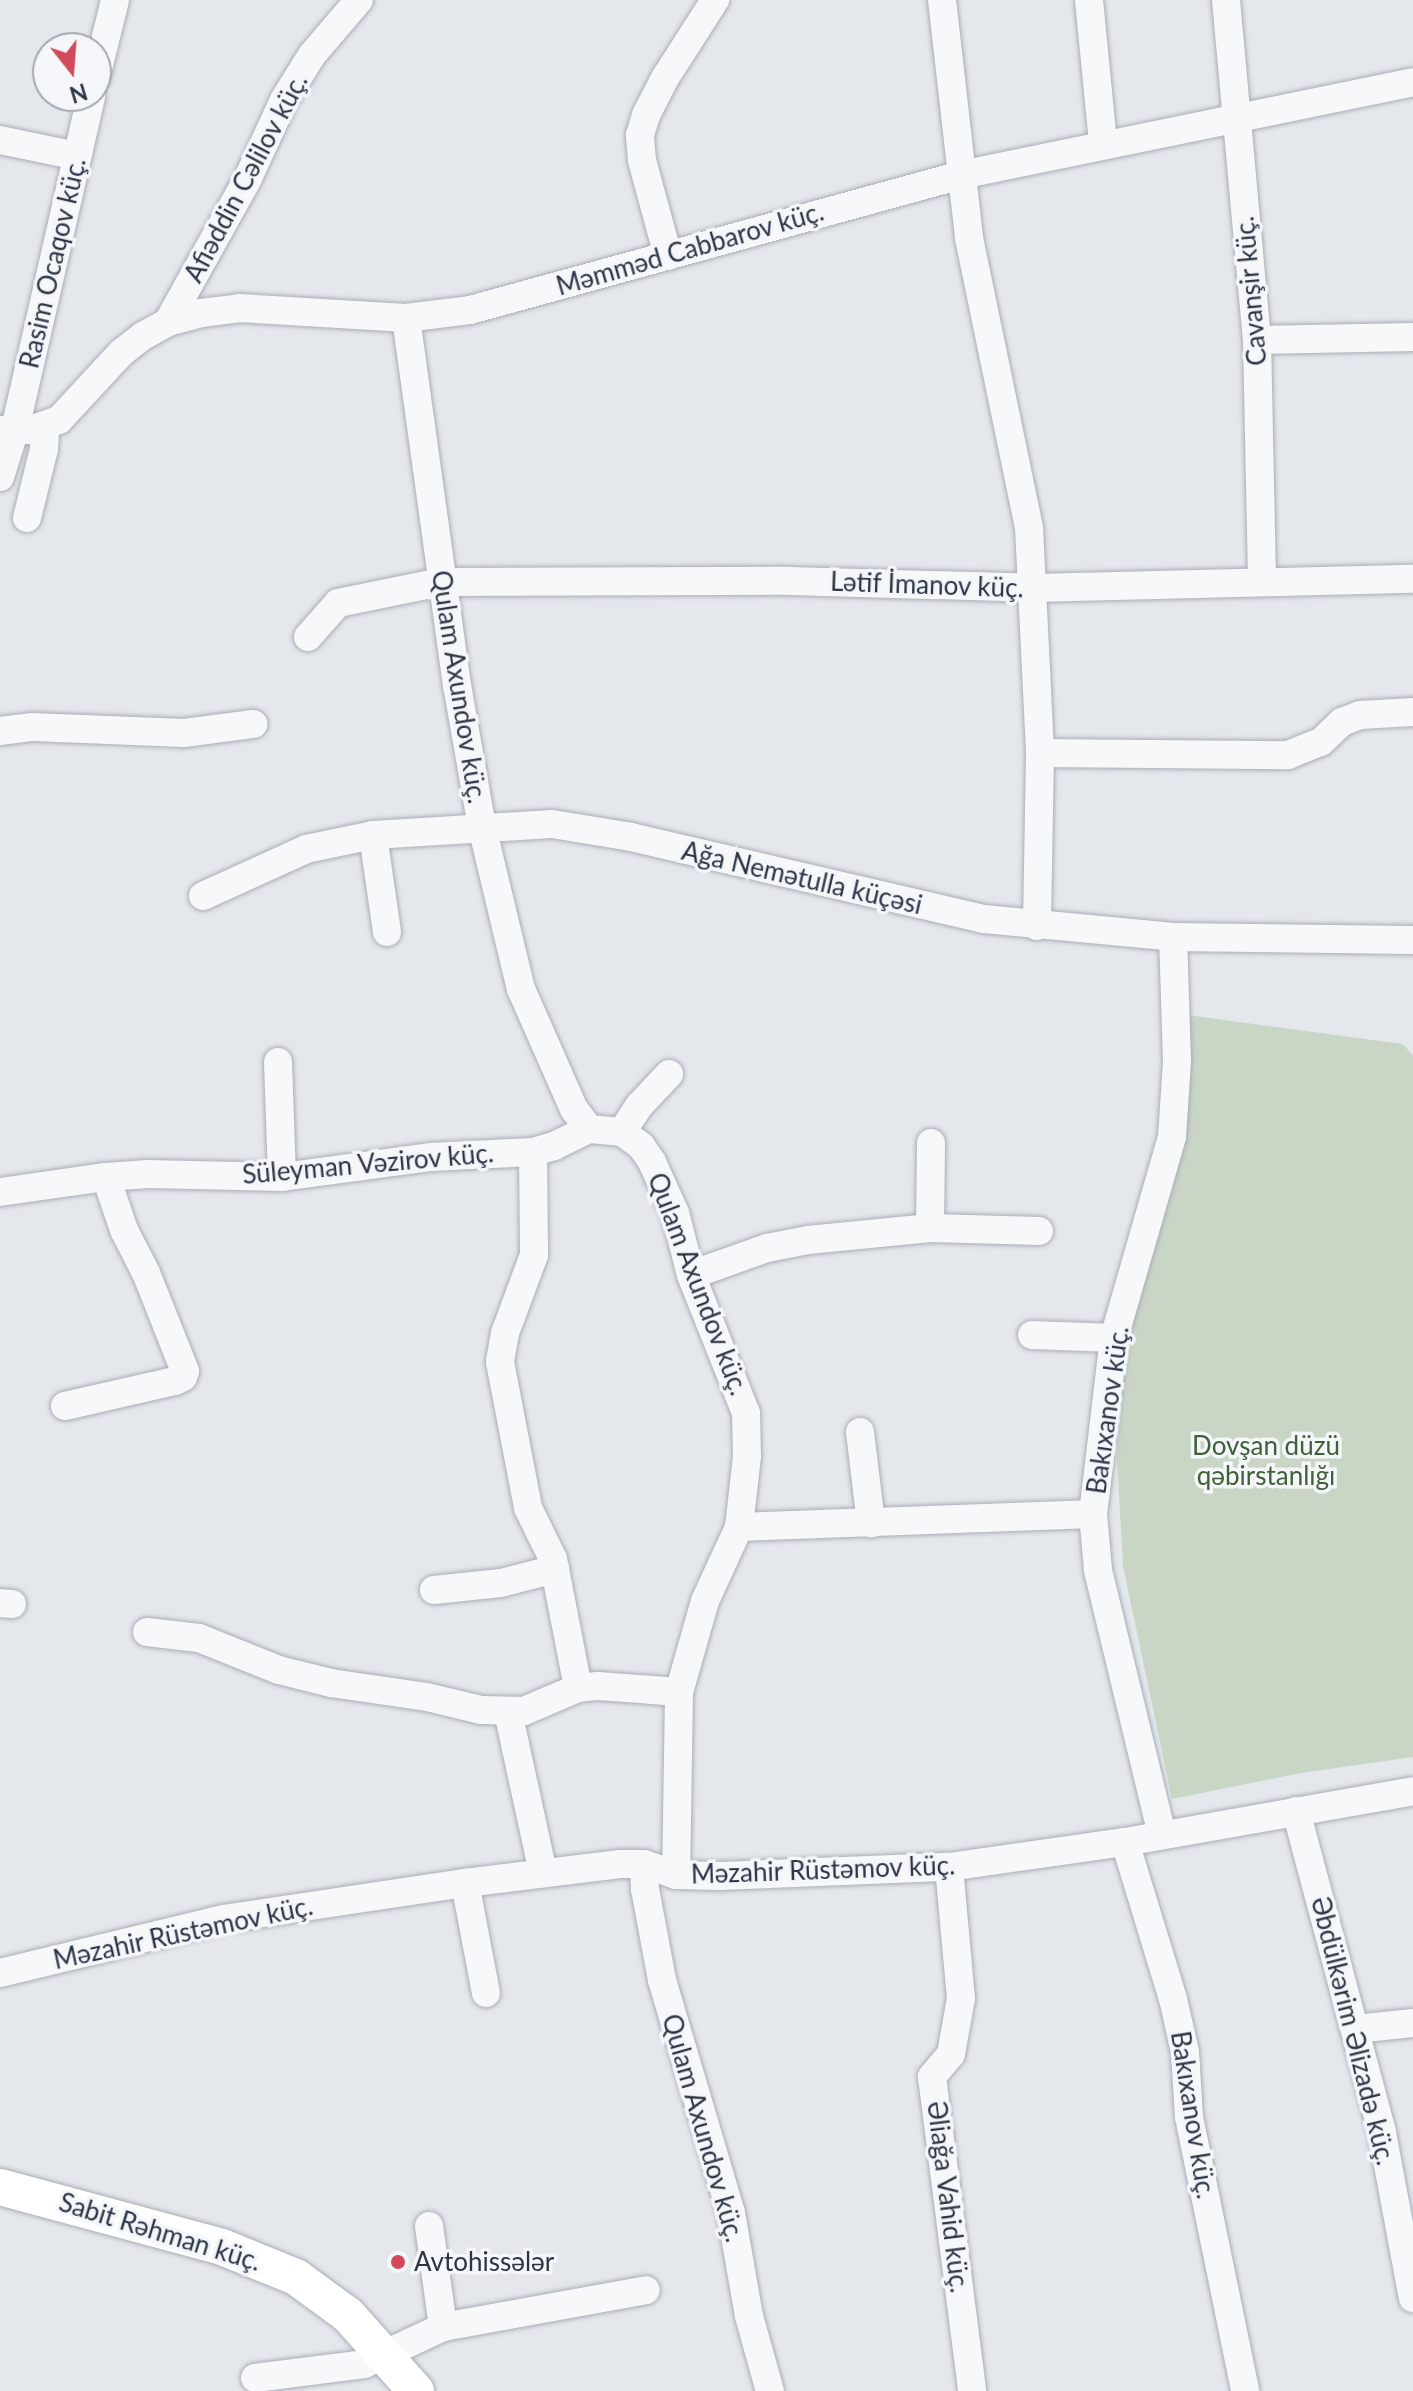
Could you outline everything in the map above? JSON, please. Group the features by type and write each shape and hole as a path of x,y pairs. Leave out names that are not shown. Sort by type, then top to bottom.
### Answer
{"main road":[{"name":"Sabit Rəhman küç.","path":"0,2187 222,2247 266,2263 320,2292 383,2352 416,2391"}],"street":[{"path":"107,32 115,0"},
{"name":"Afiəddin Cəlilov küç.","path":"168,322 248,178 284,100 312,55 359,0"},
{"path":"668,256 642,160 640,135 665,78 715,0"},
{"path":"942,0 969,238 1029,527 1040,753 1037,926"},
{"path":"1089,0 1103,144"},
{"name":"Cavanşir küç.","path":"1226,0 1257,340 1262,582"},
{"name":"Məmməd Cabbarov küç.","path":"45,427 59,420 82,399 121,353 168,322 201,313 239,308 406,318 470,310 784,221 961,175 1413,82"},
{"name":"Rasim Ocaqov küç.","path":"0,477 7,430 87,112"},
{"path":"0,140 77,156"},
{"name":"Qulam Axundov küç.","path":"406,318 441,582 482,827 521,989 574,1109 589,1129"},
{"path":"1257,340 1413,337"},
{"path":"7,430 45,427 44,449 27,518"},
{"name":"Lətif İmanov küç.","path":"308,637 338,603 441,582 789,581 1033,588 1413,579"},
{"path":"1040,753 1288,755 1321,742 1342,722 1360,715 1413,712"},
{"path":"0,731 33,727 184,733 253,724"},
{"name":"Ağa Nemətulla küçəsi","path":"203,896 306,849 373,835 552,824 582,827 984,919 1173,937 1413,940"},
{"path":"373,835 387,932"},
{"name":"Bakıxanov küç.","path":"1162,1835 1098,1570 1093,1514 1114,1338 1172,1137 1177,1062 1173,937"},
{"path":"278,1062 282,1177"},
{"path":"589,1129 622,1132 639,1106 669,1074"},
{"name":"Süleyman Vəzirov küç.","path":"0,1192 106,1177 148,1174 282,1177 430,1157 533,1152 554,1146 589,1129"},
{"name":"Qulam Axundov küç.","path":"622,1132 641,1146 652,1162 675,1213 691,1275 746,1413 747,1456 739,1527 705,1601 679,1692 676,1875"},
{"path":"930,1228 931,1143"},
{"path":"533,1152 534,1255 505,1333 500,1362 528,1508 555,1569 578,1688"},
{"path":"65,1406 175,1381 183,1377 185,1371 146,1273 124,1230 106,1177"},
{"path":"691,1275 767,1248 808,1240 930,1228 1039,1231"},
{"path":"1032,1335 1114,1338"},
{"path":"860,1432 871,1523"},
{"path":"739,1527 1093,1514"},
{"path":"434,1590 501,1583 555,1569"},
{"path":"147,1632 199,1638 279,1670 331,1683 508,1712 524,1711 578,1688 598,1686 679,1692"},
{"path":"508,1712 543,1873"},
{"name":"Məzahir Rüstəmov küç.","path":"0,1973 223,1919 465,1883 620,1864 644,1864 676,1875 750,1876 949,1867 1125,1842 1413,1791"},
{"name":"Əbdülkərim Əlizadə küç.","path":"1296,1811 1404,2196 1413,2298"},
{"name":"Bakıxanov küç.","path":"1125,1842 1173,1999 1185,2052 1189,2117 1245,2391"},
{"name":"Qulam Axundov küç.","path":"644,1864 645,1889 662,1980 731,2213 749,2316 770,2391"},
{"name":"Əliağa Vahid küç.","path":"949,1867 961,1998 951,2054 932,2077 972,2391"},
{"path":"465,1883 486,1993"},
{"path":"1355,2029 1413,2023"},
{"path":"429,2226 443,2327"},
{"path":"255,2378 364,2364 383,2352 443,2327 646,2290"}],"green space":[{"name":"Dovşan düzü qəbirstanlığı","path":"1187,1015 1403,1044 1413,1056 1413,1757 1301,1773 1172,1799 1123,1566 1117,1460 1129,1311 1174,1183 1190,1083"}],"place":[{"name":"Avtohissələr","path":"398,2262"}]}
